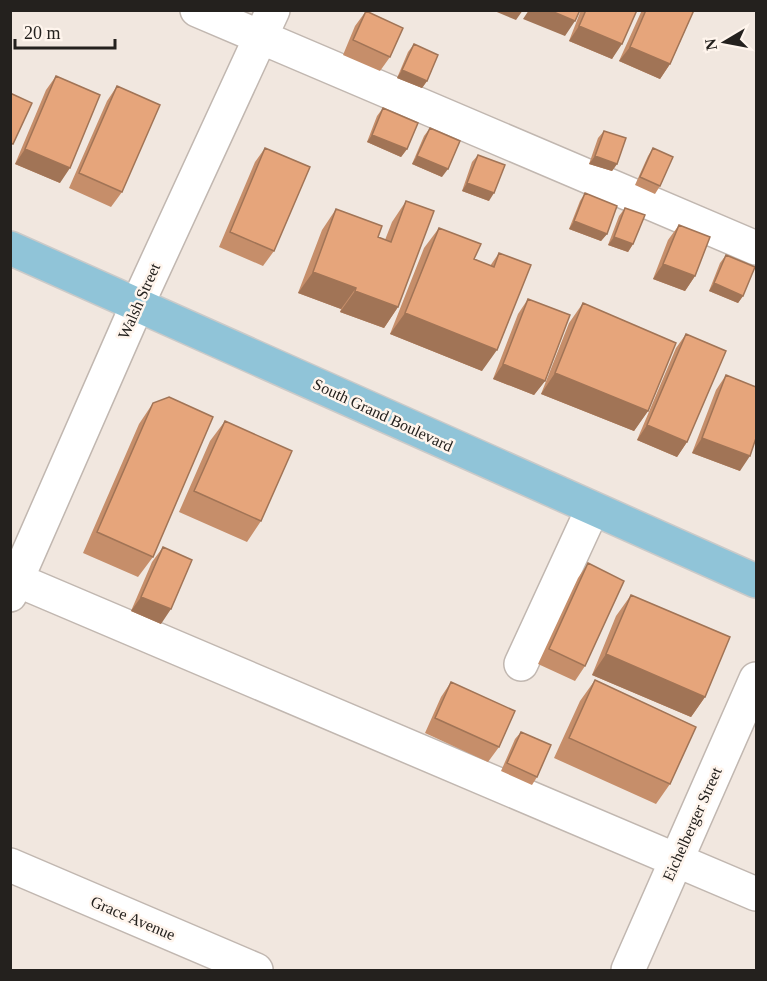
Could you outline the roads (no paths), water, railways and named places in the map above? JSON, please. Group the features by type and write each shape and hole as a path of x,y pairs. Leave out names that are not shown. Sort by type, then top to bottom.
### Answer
{"main road":[{"name":"South Grand Boulevard","path":"10,248 138,303 592,510 756,581"}],"street":[{"path":"197,10 267,24 756,248"},
{"name":"Walsh Street","path":"13,584 138,303 267,24"},
{"path":"521,664 592,510"},
{"path":"13,584 756,894"},
{"name":"Eichelberger Street","path":"628,970 756,679"},
{"name":"Grace Avenue","path":"10,865 256,970"}]}
